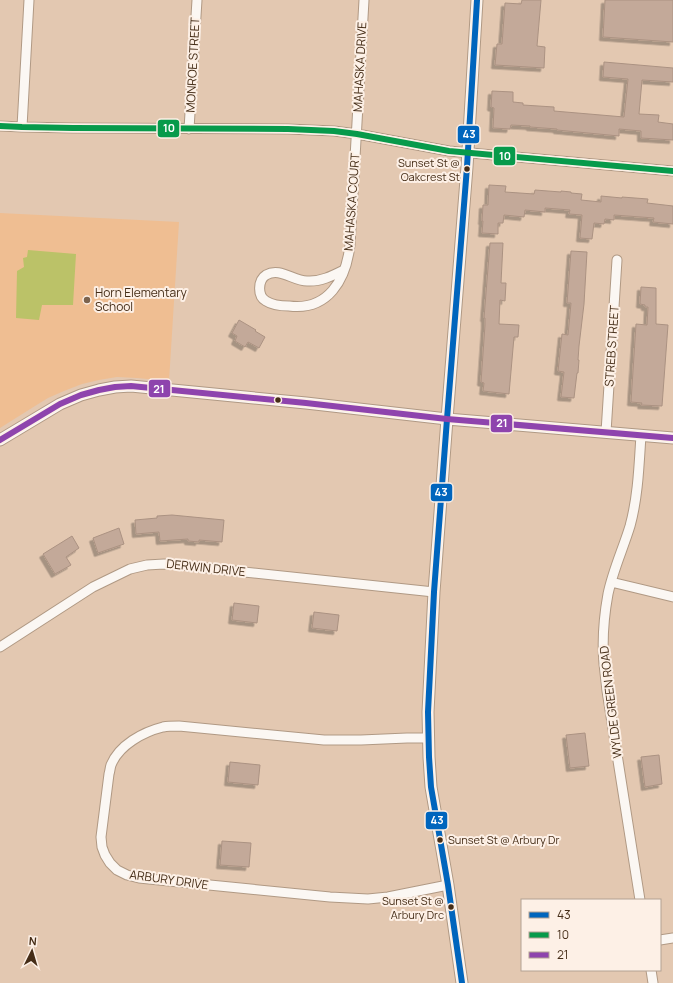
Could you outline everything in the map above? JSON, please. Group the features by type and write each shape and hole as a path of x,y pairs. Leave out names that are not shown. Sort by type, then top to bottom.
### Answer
{"street":[{"path":"22,127 29,0"},
{"name":"MONROE STREET","path":"189,129 197,0"},
{"name":"MAHASKA DRIVE","path":"356,134 364,0"},
{"path":"462,983 448,885 431,787 428,712 434,592 468,154 477,0"},
{"path":"0,126 311,130 356,134 468,154 673,171"},
{"name":"MAHASKA COURT","path":"344,270 316,281 305,281 282,273 272,272 265,276 261,281 259,290 265,301 283,306 304,306 315,304 323,300 332,292 339,282 344,270 348,258 350,245 356,134"},
{"name":"STREB STREET","path":"606,432 616,260"},
{"path":"0,440 60,404 81,395 98,390 131,386 299,402 447,419 673,438"},
{"name":"WYLDE GREEN ROAD","path":"640,899 604,663 604,641 606,610 611,582 630,527 637,483 641,436"},
{"name":"DERWIN DRIVE","path":"0,647 93,586 130,569 147,565 181,565 434,592"},
{"path":"611,582 673,597"},
{"name":"ARBURY DRIVE","path":"428,738 324,740 179,726 165,726 152,730 136,738 126,746 117,754 111,765 101,838 102,847 110,863 117,870 127,875 139,878 167,882 330,897 368,899 388,897 448,885"},
{"path":"661,940 673,938"},
{"path":"651,971 653,983"}],"shaded area":[{"name":"Horn Elementary School","path":"0,213 179,222 169,381 117,377 82,384 48,398 0,428"}],"green space":[{"path":"28,250 76,254 73,305 42,305 39,320 16,318 17,271 24,267 23,258 27,257"}],"building":[{"path":"522,0 541,0 537,46 545,47 544,68 495,65 497,44 502,44 505,3 521,4"},
{"path":"605,0 673,0 673,42 603,37"},
{"path":"604,62 673,68 673,82 642,80 639,114 659,115 658,122 673,124 673,140 641,138 641,131 619,129 619,136 530,126 511,125 510,129 493,128 494,108 491,107 492,91 513,92 513,102 523,103 523,105 554,107 554,111 624,117 628,79 603,77"},
{"path":"489,185 506,186 505,192 534,194 535,190 571,192 582,194 581,200 601,202 601,196 648,199 647,203 673,206 673,224 653,222 654,218 614,215 614,220 605,219 604,224 594,223 592,239 580,238 582,215 569,214 570,210 545,208 545,212 525,210 524,217 504,215 503,223 498,223 498,234 482,233 483,205 488,205"},
{"path":"490,243 503,243 501,283 506,283 505,301 500,300 499,324 519,325 518,337 514,337 509,394 483,391 484,383 481,382"},
{"path":"571,251 587,252 578,373 574,398 561,397 564,372 558,371 562,334 568,335 571,303 567,303"},
{"path":"641,287 656,288 656,324 668,325 662,406 641,405 642,403 631,402 636,324 647,325 648,307 640,304"},
{"path":"239,320 265,337 259,348 248,342 245,347 235,341 237,336 232,333"},
{"path":"172,515 224,520 222,542 199,540 199,542 188,541 188,539 160,541 159,532 136,534 135,520"},
{"path":"119,528 124,544 98,553 93,538"},
{"path":"72,536 79,548 66,557 71,565 55,574 43,554"},
{"path":"234,603 259,606 257,623 232,620"},
{"path":"314,612 339,615 337,631 312,628"},
{"path":"585,733 589,766 570,768 566,735"},
{"path":"659,755 662,784 645,787 641,757"},
{"path":"230,762 260,765 258,785 228,782"},
{"path":"222,841 251,843 249,867 220,865"}],"transit line":[{"name":"43","path":"462,983 448,885 431,787 428,712 434,592 467,167 477,0"},
{"name":"10","path":"0,126 73,128 288,129 334,131 449,151 673,171"},
{"name":"21","path":"0,440 60,404 81,395 115,387 131,386 306,403 447,419 673,438"}],"place":[{"name":"Sunset St @ Oakcrest St","path":"467,169"},
{"name":"Horn Elementary School","path":"87,300"},
{"name":"Sunset St @ Arbury Dr","path":"440,840"},
{"name":"Sunset St @ Arbury Drc","path":"451,907"}]}
